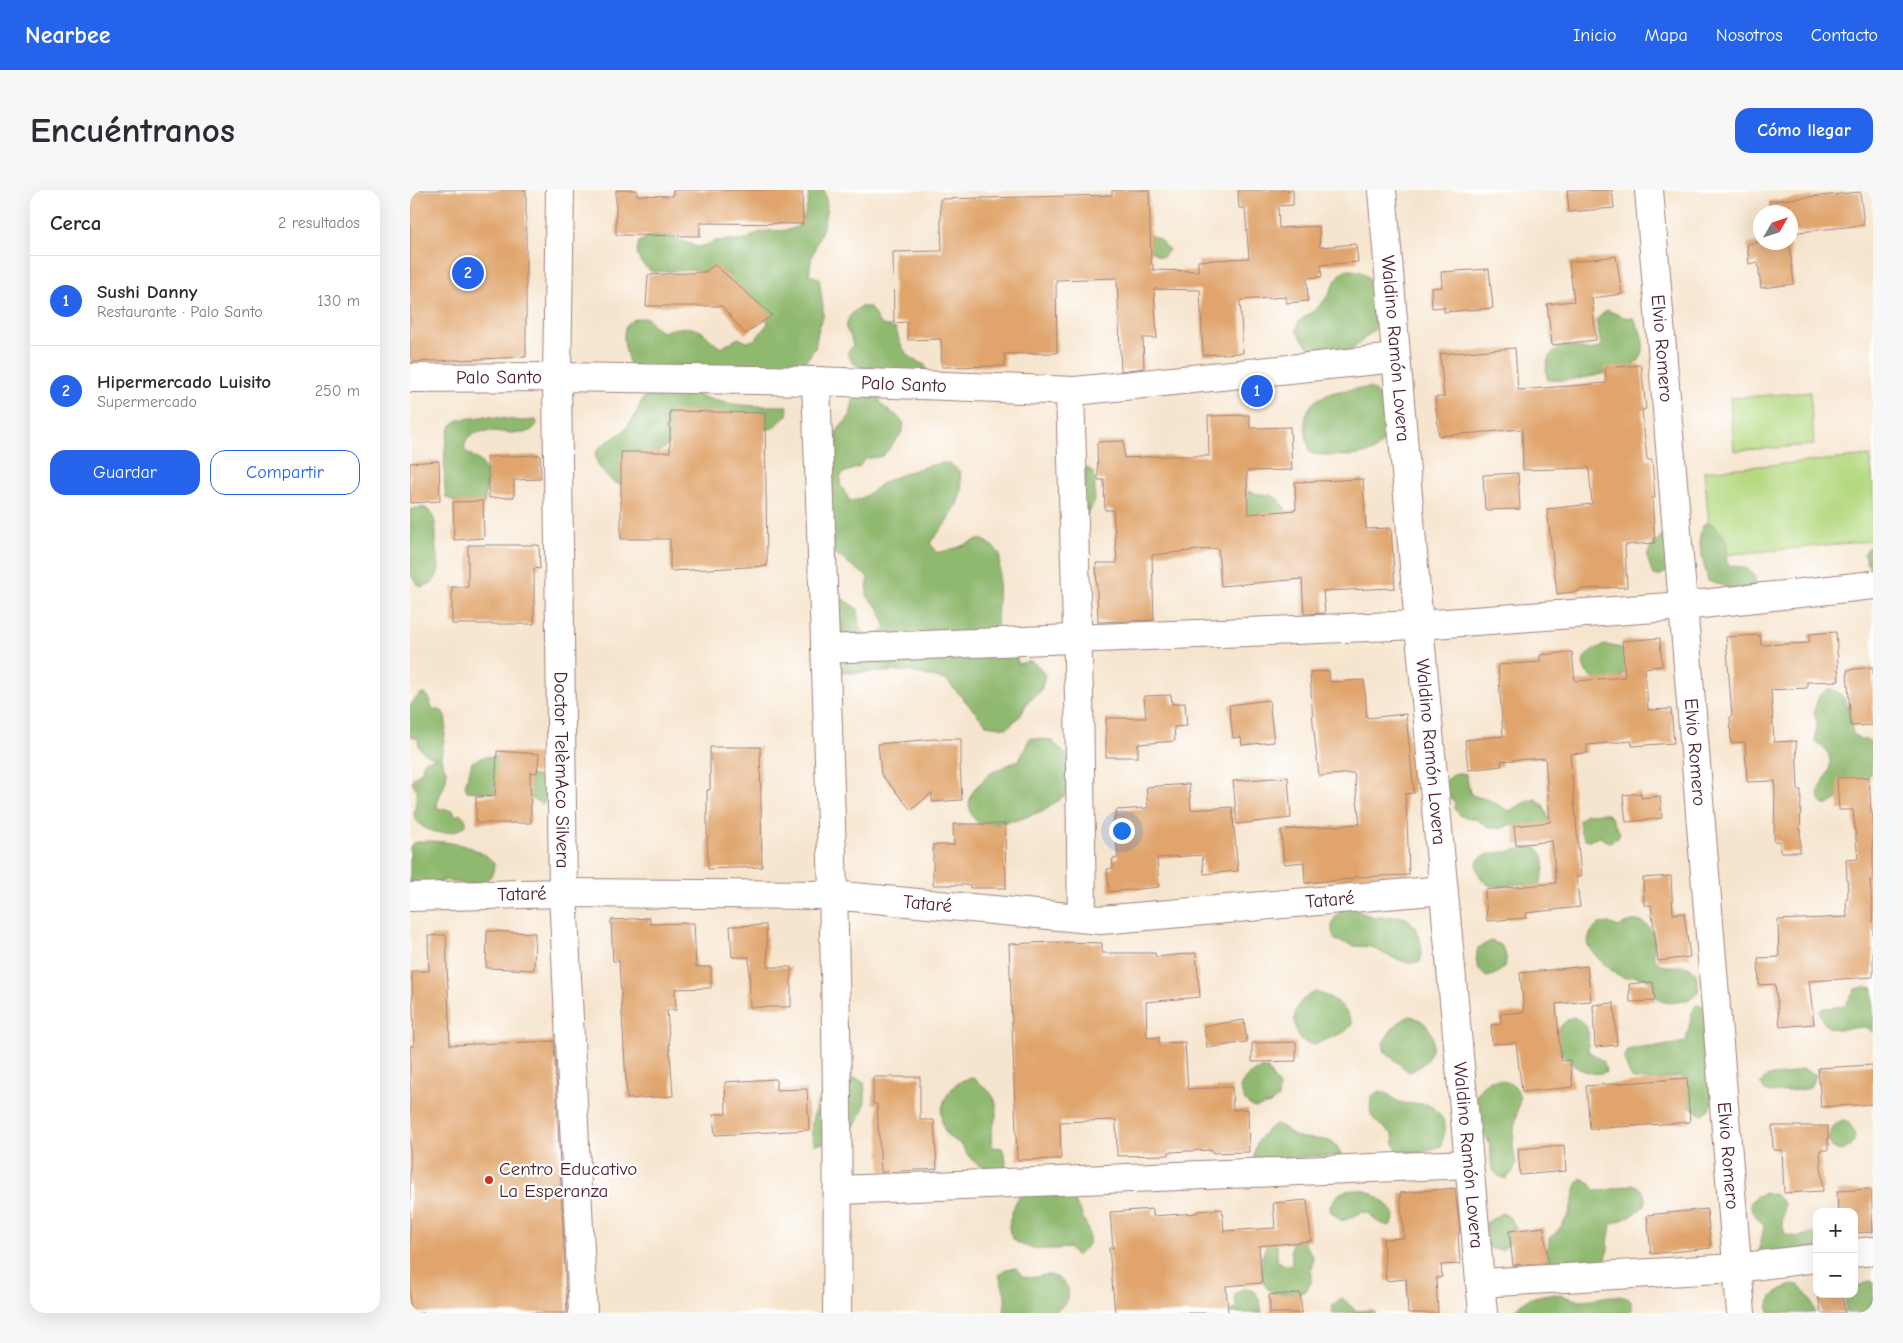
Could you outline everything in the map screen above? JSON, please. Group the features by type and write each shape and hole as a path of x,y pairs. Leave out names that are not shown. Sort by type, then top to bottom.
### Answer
{"street":[{"name":"Doctor TelèmAco Silvera","path":"560,190 557,377 563,892 583,1313"},
{"name":"Waldino Ramón Lovera","path":"1382,190 1419,625 1483,1313"},
{"name":"Elvio Romero","path":"1649,190 1741,1313"},
{"name":"Palo Santo","path":"410,378 557,377 816,381 1070,391 1396,358"},
{"path":"816,381 839,1190 838,1313"},
{"path":"1070,391 1082,918"},
{"path":"825,649 1419,625 1684,606 1873,585"},
{"name":"Tataré","path":"410,897 563,892 832,895 1101,920 1444,890"},
{"path":"839,1190 1469,1164"},
{"path":"1858,1253 1873,1251"},
{"path":"1480,1283 1736,1268 1813,1258"}],"green space":[{"path":"809,190 824,190 827,206 823,227 812,256 809,275 819,278 823,317 819,326 815,348 800,369 760,366 631,368 624,343 624,335 630,322 637,319 647,318 661,332 684,328 701,331 721,348 738,338 747,342 756,339 768,323 765,314 725,282 730,274 692,270 652,272 639,259 637,252 639,242 648,237 669,235 697,247 715,241 748,239 764,231 789,230 796,227 802,221 809,198"},
{"path":"1150,235 1159,239 1169,250 1163,257 1150,250"},
{"path":"1345,270 1362,273 1371,282 1379,322 1374,330 1346,355 1318,354 1309,348 1296,331 1299,321 1324,301 1336,280"},
{"path":"860,307 870,307 880,324 896,329 905,352 913,359 925,365 928,374 888,373 879,368 860,368 852,362 847,353 853,346 851,337 846,329 847,322 854,311"},
{"path":"1607,310 1623,317 1633,318 1637,324 1643,343 1643,350 1638,362 1628,368 1591,377 1548,380 1546,372 1547,363 1555,351 1567,346 1590,350 1601,346 1596,320"},
{"path":"863,380 878,388 879,397 884,407 904,424 901,434 883,456 865,459 859,467 841,474 840,484 850,501 864,497 888,480 931,465 948,464 960,472 961,492 959,499 949,519 930,543 937,553 984,540 1000,554 997,624 990,631 1016,654 1018,664 1030,661 1038,666 1045,675 1041,691 1028,701 1021,715 1007,728 987,725 946,680 908,671 849,673 829,668 822,596 841,598 858,609 859,627 872,640 886,628 880,610 867,596 868,577 834,553 823,480 837,442 836,432 850,416 854,396"},
{"path":"675,388 708,399 732,404 788,406 787,415 773,428 754,432 685,432 663,449 641,461 626,485 614,482 598,464 597,451 626,428 646,396 652,392"},
{"path":"1369,388 1381,400 1387,419 1384,438 1380,446 1373,451 1351,456 1314,454 1310,452 1305,425 1307,413 1312,405 1319,398 1338,391"},
{"path":"1810,392 1814,445 1734,451 1730,398"},
{"path":"485,416 521,421 536,420 537,424 531,430 523,433 483,431 474,434 466,441 464,450 481,462 489,475 484,504 475,506 465,505 446,497 444,457 447,435 451,427 458,420"},
{"path":"1870,456 1873,484 1873,541 1712,556 1704,471"},
{"path":"1085,467 1093,472 1095,490 1094,501 1086,516"},
{"path":"1245,490 1273,496 1278,499 1286,511 1267,531 1216,493"},
{"path":"422,507 432,514 434,520 439,566 435,580 422,587 418,585 410,574 410,510"},
{"path":"1705,523 1713,525 1725,538 1728,565 1751,572 1754,575 1755,586 1736,590 1708,581 1700,543 1700,536"},
{"path":"1664,533 1672,569 1658,576 1653,575 1647,557 1650,548"},
{"path":"1873,545 1873,571 1867,564 1864,554"},
{"path":"1606,645 1621,648 1627,656 1626,671 1620,679 1596,680 1585,669 1583,664 1587,655 1598,647"},
{"path":"1827,690 1835,691 1844,699 1853,734 1860,739 1870,741 1872,763 1870,775 1861,780 1841,778 1841,797 1828,805 1823,805 1818,795 1829,769 1830,758 1827,752 1815,740 1817,725 1814,711 1819,696"},
{"path":"420,694 429,697 431,706 434,710 441,710 446,721 441,758 446,772 446,779 437,808 453,811 456,816 460,814 465,818 466,825 453,832 437,832 423,827 414,815 418,791 412,783 413,778 422,771 424,761 436,758 423,752 419,747 418,739 410,736 410,705"},
{"path":"1030,738 1051,740 1065,754 1070,761 1070,791 1047,809 1018,820 988,825 978,823 972,816 969,805 971,795 977,786 992,772 1019,760"},
{"path":"500,756 531,775 551,779 554,796 542,804 533,799 516,795 467,791 465,786 472,762 480,758"},
{"path":"1456,773 1466,774 1470,793 1474,796 1489,800 1509,811 1527,801 1536,799 1543,805 1551,824 1524,827 1509,825 1500,829 1489,827 1476,819 1461,816 1454,809 1455,803 1442,787 1444,782"},
{"path":"1605,813 1610,816 1620,833 1618,838 1609,842 1600,837 1590,840 1585,839 1580,831 1579,820 1586,814"},
{"path":"424,841 453,843 481,852 495,864 492,875 485,881 477,884 467,885 447,880 430,885 410,887 410,846"},
{"path":"1526,847 1537,848 1543,857 1544,871 1540,886 1528,894 1525,884 1491,886 1481,878 1477,865 1482,857"},
{"path":"1345,906 1375,917 1398,916 1410,921 1420,937 1420,962 1409,963 1388,956 1372,947 1355,946 1335,940 1332,930 1333,922"},
{"path":"1632,921 1644,923 1652,932 1654,957 1658,963 1670,966 1684,966 1695,972 1698,991 1695,996 1679,1002 1663,1002 1656,995 1653,982 1636,976 1621,977 1593,953 1587,943 1591,932 1599,924 1609,923 1618,927"},
{"path":"1491,941 1501,945 1506,961 1505,966 1498,973 1487,977 1478,968 1476,956 1478,948"},
{"path":"1873,988 1873,1033 1867,1027 1838,1029 1826,1025 1820,1010 1845,1006 1855,989"},
{"path":"1315,992 1328,996 1338,1003 1346,1012 1352,1024 1342,1033 1310,1044 1300,1038 1297,1033 1295,1015 1300,1002"},
{"path":"1697,1004 1706,1007 1714,1100 1709,1109 1702,1115 1686,1104 1686,1084 1680,1076 1649,1080 1631,1078 1624,1059 1628,1050 1638,1047 1657,1047 1686,1042 1692,1013"},
{"path":"1410,1016 1420,1020 1428,1027 1433,1043 1431,1052 1426,1060 1419,1067 1409,1072 1385,1052 1383,1043 1394,1027"},
{"path":"1573,1017 1583,1023 1588,1030 1588,1051 1604,1062 1606,1072 1595,1073 1583,1070 1563,1056 1558,1046 1557,1035 1561,1026"},
{"path":"1267,1068 1279,1087 1278,1098 1270,1104 1254,1108 1245,1101 1240,1088 1250,1074"},
{"path":"1803,1069 1816,1075 1810,1087 1806,1089 1770,1093 1765,1091 1760,1083 1768,1076 1783,1075"},
{"path":"855,1078 864,1083 865,1095 864,1106 854,1126 838,1139 827,1143 815,1144 812,1124 815,1109 821,1095 826,1089 838,1082"},
{"path":"973,1078 989,1091 995,1100 996,1112 991,1140 993,1147 1002,1148 1006,1159 1005,1169 997,1176 984,1170 973,1160 958,1142 947,1134 942,1123 943,1105 946,1097 957,1084"},
{"path":"1490,1080 1500,1080 1509,1083 1517,1089 1520,1098 1514,1128 1513,1147 1516,1164 1512,1173 1505,1179 1494,1172 1490,1146 1478,1126 1474,1111 1477,1094"},
{"path":"1380,1091 1400,1102 1425,1104 1435,1109 1443,1119 1445,1126 1441,1146 1415,1153 1398,1151 1394,1144 1393,1134 1377,1123 1370,1110 1372,1096"},
{"path":"1842,1120 1847,1121 1851,1126 1854,1139 1850,1146 1840,1151 1833,1148 1828,1139 1834,1126"},
{"path":"1274,1125 1281,1126 1298,1137 1330,1141 1339,1149 1341,1156 1312,1156 1257,1162 1254,1157 1258,1142 1266,1131"},
{"path":"1581,1178 1589,1182 1595,1190 1604,1191 1633,1184 1641,1190 1645,1198 1645,1205 1630,1216 1611,1224 1608,1252 1605,1261 1589,1272 1504,1272 1511,1264 1530,1265 1547,1251 1549,1239 1560,1228 1568,1215"},
{"path":"1363,1190 1381,1200 1395,1215 1392,1224 1388,1226 1376,1221 1369,1213 1363,1212 1345,1220 1340,1220 1331,1212 1330,1207 1340,1194 1347,1191"},
{"path":"1069,1193 1082,1216 1089,1236 1087,1245 1076,1256 1069,1248 1037,1249 1026,1247 1012,1237 1009,1228 1011,1216 1021,1194"},
{"path":"1766,1193 1776,1195 1784,1203 1782,1224 1785,1234 1798,1237 1813,1233 1813,1255 1760,1253 1764,1226 1752,1211 1750,1202 1757,1196"},
{"path":"1502,1213 1513,1222 1517,1235 1503,1250 1491,1249 1486,1242 1486,1223"},
{"path":"1271,1240 1277,1246 1277,1261 1291,1265 1292,1243 1302,1240 1313,1257 1311,1283 1306,1291 1297,1294 1272,1293 1265,1285 1261,1269 1264,1253"},
{"path":"1016,1268 1022,1276 1026,1277 1048,1275 1058,1278 1068,1288 1069,1292 1066,1302 1055,1313 1003,1313 1005,1297 999,1275 1006,1269"},
{"path":"1870,1281 1873,1282 1873,1313 1846,1313 1845,1298 1858,1298 1858,1286"},
{"path":"1793,1285 1799,1285 1804,1291 1811,1301 1815,1313 1769,1313 1771,1298 1778,1291"},
{"path":"1245,1288 1250,1289 1256,1294 1262,1313 1229,1313 1237,1307 1234,1297 1236,1293"},
{"path":"1550,1294 1580,1300 1613,1296 1625,1297 1631,1300 1631,1310 1627,1313 1514,1313 1516,1308 1524,1301"},
{"path":"1342,1298 1356,1311 1371,1310 1376,1313 1332,1313 1333,1304"}],"building":[{"path":"410,190 526,190 526,357 410,362"},
{"path":"616,190 637,190 637,195 673,196 673,190 802,190 803,224 700,223 700,236 616,235"},
{"path":"1112,190 1149,190 1151,264 1153,264 1153,270 1198,271 1198,261 1249,258 1245,208 1239,208 1238,190 1293,190 1293,205 1278,206 1279,228 1319,226 1320,247 1356,244 1358,262 1321,265 1322,277 1307,278 1308,301 1286,303 1286,297 1240,300 1243,353 1203,355 1200,290 1154,289 1157,338 1143,338 1144,368 1121,371 1117,278 1056,280 1057,353 1004,354 1005,366 942,367 941,339 908,340 907,322 894,323 893,252 942,251 940,199 1112,195"},
{"path":"1567,190 1612,190 1614,208 1569,212"},
{"path":"1860,192 1864,225 1798,232 1798,205 1769,205 1769,201"},
{"path":"1753,243 1753,250 1790,250 1794,284 1761,288 1758,262 1749,264 1747,244"},
{"path":"1616,256 1622,294 1592,298 1596,340 1552,345 1547,304 1574,301 1569,262"},
{"path":"715,265 772,315 745,334 722,306 646,306 648,275 705,272"},
{"path":"1489,269 1493,308 1444,312 1444,307 1432,308 1431,288 1442,287 1441,272"},
{"path":"1515,348 1518,390 1606,383 1605,368 1641,365 1646,409 1642,410 1647,460 1652,460 1655,498 1652,498 1655,543 1625,545 1627,587 1580,589 1580,591 1557,594 1547,509 1592,504 1589,468 1523,470 1522,429 1439,436 1435,397 1444,397 1440,354"},
{"path":"670,411 765,413 767,566 670,571 670,539 621,539 621,452 670,452"},
{"path":"1249,415 1250,428 1290,427 1292,470 1247,471 1248,514 1296,510 1295,482 1363,479 1366,529 1391,528 1395,588 1323,591 1325,613 1304,614 1302,579 1221,586 1218,548 1152,555 1154,620 1098,622 1096,563 1117,563 1113,510 1105,510 1104,480 1098,480 1097,442 1124,441 1124,458 1209,456 1208,416"},
{"path":"540,455 541,479 514,480 514,497 489,498 487,457"},
{"path":"439,461 440,501 410,503 410,463"},
{"path":"1518,473 1520,509 1485,510 1483,475"},
{"path":"483,501 484,538 454,540 453,502"},
{"path":"468,545 539,545 540,569 534,568 534,624 452,624 452,587 468,587"},
{"path":"1836,632 1839,681 1807,682 1807,688 1771,690 1774,742 1796,741 1798,790 1801,790 1800,852 1780,852 1780,841 1774,841 1775,781 1747,782 1745,742 1731,743 1730,717 1732,717 1726,637 1760,635 1761,645 1809,643 1809,634"},
{"path":"1660,638 1662,666 1645,668 1648,710 1671,709 1674,743 1632,746 1632,741 1587,745 1587,753 1570,754 1581,877 1576,877 1580,907 1526,913 1526,918 1487,921 1485,890 1556,883 1552,841 1516,845 1514,826 1550,822 1545,758 1501,761 1502,766 1468,770 1465,740 1503,736 1498,665 1540,662 1540,655 1572,652 1575,681 1625,677 1622,641"},
{"path":"1873,667 1873,725 1851,726 1847,670"},
{"path":"1329,671 1330,682 1364,680 1367,718 1406,714 1414,793 1405,794 1409,875 1353,877 1353,879 1305,883 1304,862 1284,864 1281,830 1360,824 1354,773 1319,776 1310,672"},
{"path":"1171,695 1172,704 1185,703 1187,726 1174,727 1175,741 1138,744 1138,757 1106,757 1106,718 1146,718 1144,696"},
{"path":"1269,700 1274,742 1242,745 1241,737 1233,738 1229,705"},
{"path":"934,739 961,739 962,800 932,802 932,793 911,810 881,774 878,744"},
{"path":"710,747 760,747 762,867 708,869 707,790 710,790"},
{"path":"497,751 539,754 537,773 530,772 531,823 476,823 476,797 495,796"},
{"path":"1288,777 1291,818 1237,824 1233,781"},
{"path":"1869,777 1871,813 1873,813 1873,880 1870,880 1873,923 1873,977 1809,981 1814,1024 1780,1027 1775,984 1759,985 1758,958 1779,957 1778,920 1847,917 1846,860 1858,859 1853,810 1839,810 1837,778"},
{"path":"1189,784 1191,810 1232,807 1238,871 1204,874 1202,855 1157,858 1159,887 1109,892 1107,869 1113,868 1112,859 1118,858 1114,817 1117,817 1116,810 1148,808 1146,787"},
{"path":"1641,793 1641,798 1660,796 1662,818 1626,822 1623,795"},
{"path":"953,824 1005,824 1006,888 970,888 970,885 933,885 933,845 954,845"},
{"path":"1671,876 1673,914 1684,913 1690,957 1658,961 1651,905 1644,905 1643,878"},
{"path":"650,918 650,924 694,923 696,967 711,967 711,988 675,989 676,1010 667,1010 673,1096 627,1099 619,961 613,961 611,920"},
{"path":"766,925 768,967 791,967 791,1007 750,1007 749,957 732,957 730,926"},
{"path":"487,931 535,933 534,970 486,968"},
{"name":"Centro Educativo La Esperanza","path":"446,935 450,1045 554,1041 567,1313 410,1313 410,1046 414,1046 412,971 429,971 428,936"},
{"path":"1053,942 1102,943 1102,953 1155,953 1156,957 1196,953 1200,997 1146,1002 1147,1038 1159,1037 1159,1043 1185,1042 1188,1089 1232,1087 1233,1110 1248,1109 1249,1152 1213,1153 1212,1150 1169,1152 1169,1155 1117,1156 1116,1120 1060,1122 1061,1159 1017,1160 1009,944"},
{"path":"1587,966 1591,1001 1556,1004 1561,1061 1570,1060 1573,1087 1522,1092 1516,1043 1492,1044 1491,1025 1501,1024 1500,1014 1524,1012 1520,973"},
{"path":"1653,982 1655,1001 1630,1002 1629,984"},
{"path":"1614,1003 1617,1045 1595,1047 1593,1005"},
{"path":"1244,1020 1247,1042 1207,1048 1204,1026"},
{"path":"1296,1042 1296,1061 1252,1062 1252,1043"},
{"path":"1873,1065 1873,1104 1821,1107 1818,1068"},
{"path":"873,1077 920,1077 920,1120 934,1120 937,1169 881,1172 877,1104 873,1104"},
{"path":"1687,1078 1690,1122 1590,1129 1586,1086"},
{"path":"776,1079 776,1090 807,1089 809,1130 715,1135 713,1114 726,1114 725,1082"},
{"path":"1772,1126 1828,1126 1828,1150 1820,1150 1823,1191 1784,1193 1782,1150 1773,1150"},
{"path":"1564,1145 1566,1171 1520,1175 1518,1149"},
{"path":"1455,1188 1460,1233 1458,1233 1460,1264 1441,1265 1442,1277 1436,1278 1438,1313 1408,1313 1406,1279 1386,1281 1383,1239 1404,1238 1400,1193"},
{"path":"1871,1189 1873,1232 1858,1233 1858,1208 1838,1208 1837,1191"},
{"path":"1307,1200 1311,1241 1259,1246 1262,1283 1226,1286 1228,1313 1115,1313 1109,1248 1113,1248 1110,1212 1153,1209 1153,1216 1222,1209 1224,1231 1275,1228 1273,1203"},
{"path":"1707,1209 1711,1248 1651,1254 1647,1215"},
{"path":"1544,1227 1548,1263 1513,1265 1509,1231"},
{"path":"1300,1293 1302,1313 1270,1313 1269,1295"},
{"path":"1819,1298 1843,1298 1845,1313 1821,1313"}],"place":[{"name":"Hipermercado Luisito","path":"468,273"},
{"name":"Sushi Danny","path":"1257,391"},
{"name":"Centro Educativo La Esperanza","path":"489,1180"}]}
